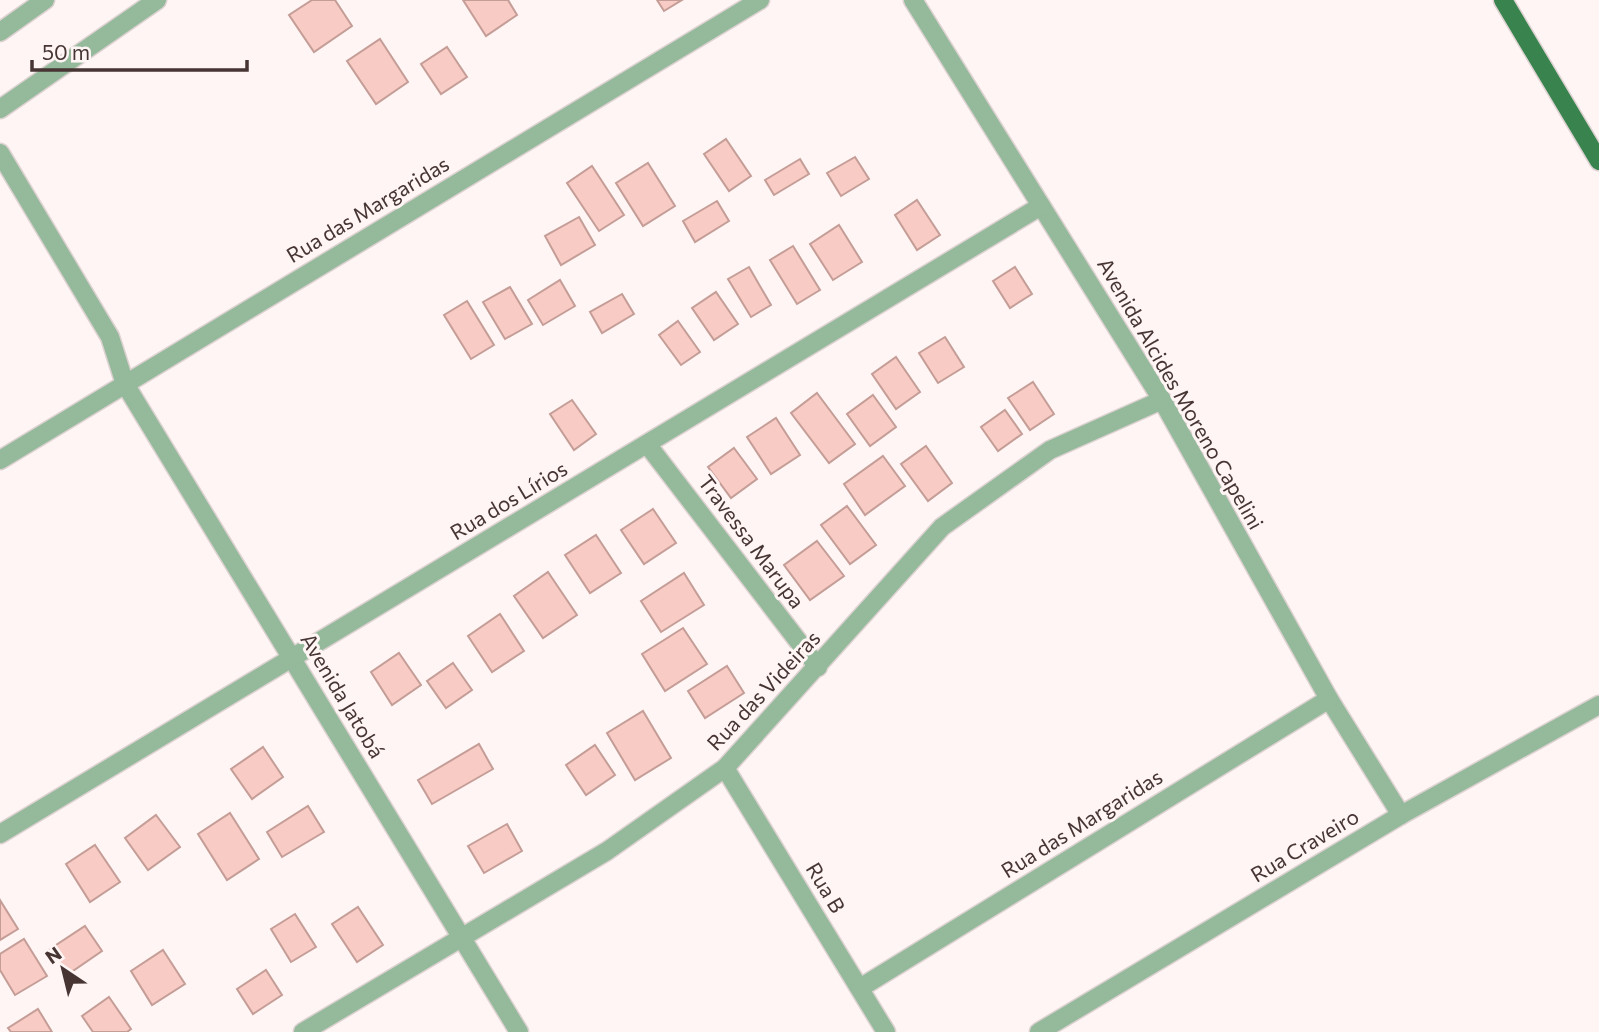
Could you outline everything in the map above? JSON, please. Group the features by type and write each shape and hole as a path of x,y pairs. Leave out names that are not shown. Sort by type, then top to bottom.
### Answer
{"main road":[{"path":"1503,0 1599,161"}],"street":[{"path":"0,32 45,0"},
{"path":"0,109 157,0"},
{"name":"Rua das Margaridas","path":"0,460 760,0"},
{"name":"Avenida Alcides Moreno Capelini","path":"913,0 1162,400 1329,699 1401,815"},
{"name":"Avenida Jatobá","path":"0,153 110,337 125,384 519,1032"},
{"name":"Rua dos Lírios","path":"0,834 1041,206"},
{"name":"Rua das Videiras","path":"303,1032 607,852 725,768 942,527 1050,450 1162,400"},
{"name":"Travessa Marupa","path":"647,444 818,667"},
{"name":"Rua das Margaridas","path":"860,988 1329,699"},
{"name":"Rua Craveiro","path":"1039,1032 1401,815 1599,705"},
{"name":"Rua B","path":"725,768 886,1032"}],"building":[{"path":"312,0 335,0 352,26 314,52 289,15"},
{"path":"463,0 508,0 517,15 486,36"},
{"path":"657,0 682,0 664,11"},
{"path":"380,39 408,82 376,104 347,61"},
{"path":"447,47 467,77 441,94 421,64"},
{"path":"726,139 751,176 729,191 704,154"},
{"path":"855,157 869,179 841,196 827,173"},
{"path":"800,159 809,174 774,195 765,180"},
{"path":"648,163 675,206 643,226 616,183"},
{"path":"592,166 624,215 599,231 567,183"},
{"path":"917,200 940,235 917,250 895,215"},
{"path":"717,201 729,221 695,242 683,221"},
{"path":"579,217 595,245 561,265 545,236"},
{"path":"839,225 862,262 833,280 810,244"},
{"path":"793,246 820,290 797,304 770,260"},
{"path":"749,267 771,305 751,317 728,279"},
{"path":"1015,267 1032,294 1010,308 993,281"},
{"path":"560,280 575,306 543,325 528,300"},
{"path":"510,287 532,324 505,339 483,302"},
{"path":"716,292 738,324 714,340 692,308"},
{"path":"622,294 634,314 602,333 590,312"},
{"path":"467,301 494,345 471,359 444,315"},
{"path":"678,321 700,352 681,365 659,335"},
{"path":"945,337 964,367 938,383 919,353"},
{"path":"896,357 920,392 896,409 872,374"},
{"path":"1033,382 1054,414 1030,430 1008,398"},
{"path":"817,393 855,444 829,463 791,413"},
{"path":"873,395 896,427 870,446 847,414"},
{"path":"572,400 596,434 574,450 550,414"},
{"path":"1005,410 1022,434 998,451 981,427"},
{"path":"776,418 800,455 771,474 747,437"},
{"path":"926,446 952,483 928,501 901,464"},
{"path":"734,448 757,479 731,498 708,467"},
{"path":"883,456 905,486 865,515 844,484"},
{"path":"847,506 876,545 850,564 821,525"},
{"path":"653,509 676,543 644,564 621,530"},
{"path":"596,535 621,573 590,593 565,555"},
{"path":"817,541 844,576 810,600 784,565"},
{"path":"548,572 577,615 543,638 514,596"},
{"path":"684,573 704,605 661,632 641,601"},
{"path":"500,614 524,651 492,672 468,636"},
{"path":"683,628 707,664 665,691 642,654"},
{"path":"399,653 421,685 392,705 371,672"},
{"path":"453,663 472,690 446,708 427,681"},
{"path":"727,666 744,693 705,718 688,691"},
{"path":"643,711 671,758 635,780 607,733"},
{"path":"479,744 493,769 432,804 418,780"},
{"path":"595,745 615,775 586,795 566,765"},
{"path":"263,747 283,777 252,799 231,769"},
{"path":"308,806 324,832 282,857 267,832"},
{"path":"230,813 259,859 227,880 198,834"},
{"path":"156,815 180,847 148,870 125,838"},
{"path":"507,824 522,851 484,873 468,846"},
{"path":"95,845 120,882 90,902 66,864"},
{"path":"0,900 18,929 0,940"},
{"path":"358,907 383,945 357,962 332,924"},
{"path":"295,914 316,947 291,962 271,929"},
{"path":"85,926 102,951 67,975 50,949"},
{"path":"24,939 47,976 15,995 0,970 0,954"},
{"path":"163,950 185,984 152,1005 131,971"},
{"path":"266,970 282,995 253,1014 237,989"},
{"path":"109,997 131,1029 127,1032 93,1032 82,1016"},
{"path":"38,1009 52,1032 11,1032 8,1028"}]}
